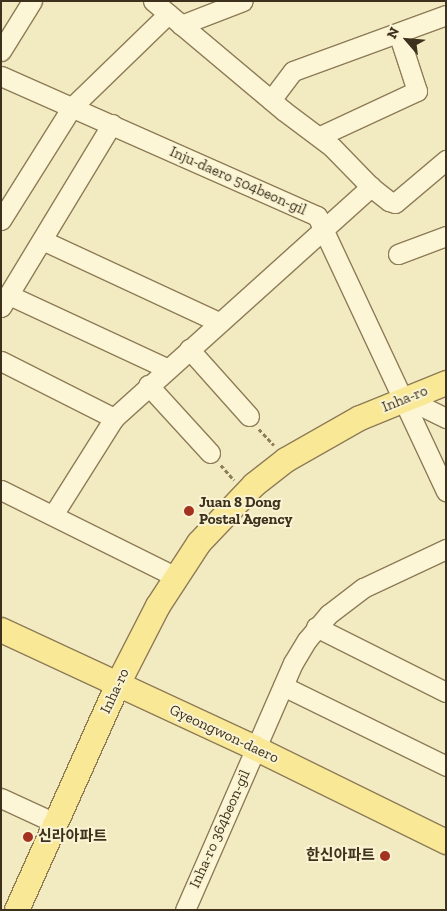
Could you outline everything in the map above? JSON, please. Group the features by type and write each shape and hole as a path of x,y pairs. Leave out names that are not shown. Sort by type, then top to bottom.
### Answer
{"main road":[{"name":"Inha-ro","path":"17,910 118,684 176,577 199,543 246,493 286,460 360,418 405,398 446,383"},
{"name":"Gyeongwon-daero","path":"1,630 256,748 446,842"}],"lane":[{"path":"1,51 32,1"},
{"path":"153,1 271,100 320,136 371,187 395,203 446,160"},
{"path":"1,220 72,107 175,19 243,1"},
{"path":"271,100 293,72 446,16"},
{"path":"320,136 417,91 398,33"},
{"name":"Inju-daero 504beon-gil","path":"1,76 317,216 325,228 405,398 446,491"},
{"path":"112,124 5,301 166,368"},
{"path":"53,516 114,418 166,368 371,187"},
{"path":"398,254 446,236"},
{"path":"42,240 219,322"},
{"path":"188,349 249,416"},
{"path":"1,361 114,418"},
{"path":"148,385 210,453"},
{"path":"405,398 446,418"},
{"path":"1,490 176,577"},
{"name":"Inha-ro 364beon-gil","path":"185,910 293,663 316,627 363,588 446,549"},
{"path":"316,627 446,692"},
{"path":"283,686 446,766"},
{"path":"1,798 55,823"}],"path":[{"path":"249,416 286,460"},
{"path":"210,453 246,493"}],"place":[{"name":"Juan 8 Dong Postal Agency","path":"189,511"},
{"name":"신라아파트","path":"28,837"},
{"name":"한신아파트","path":"385,856"}]}
